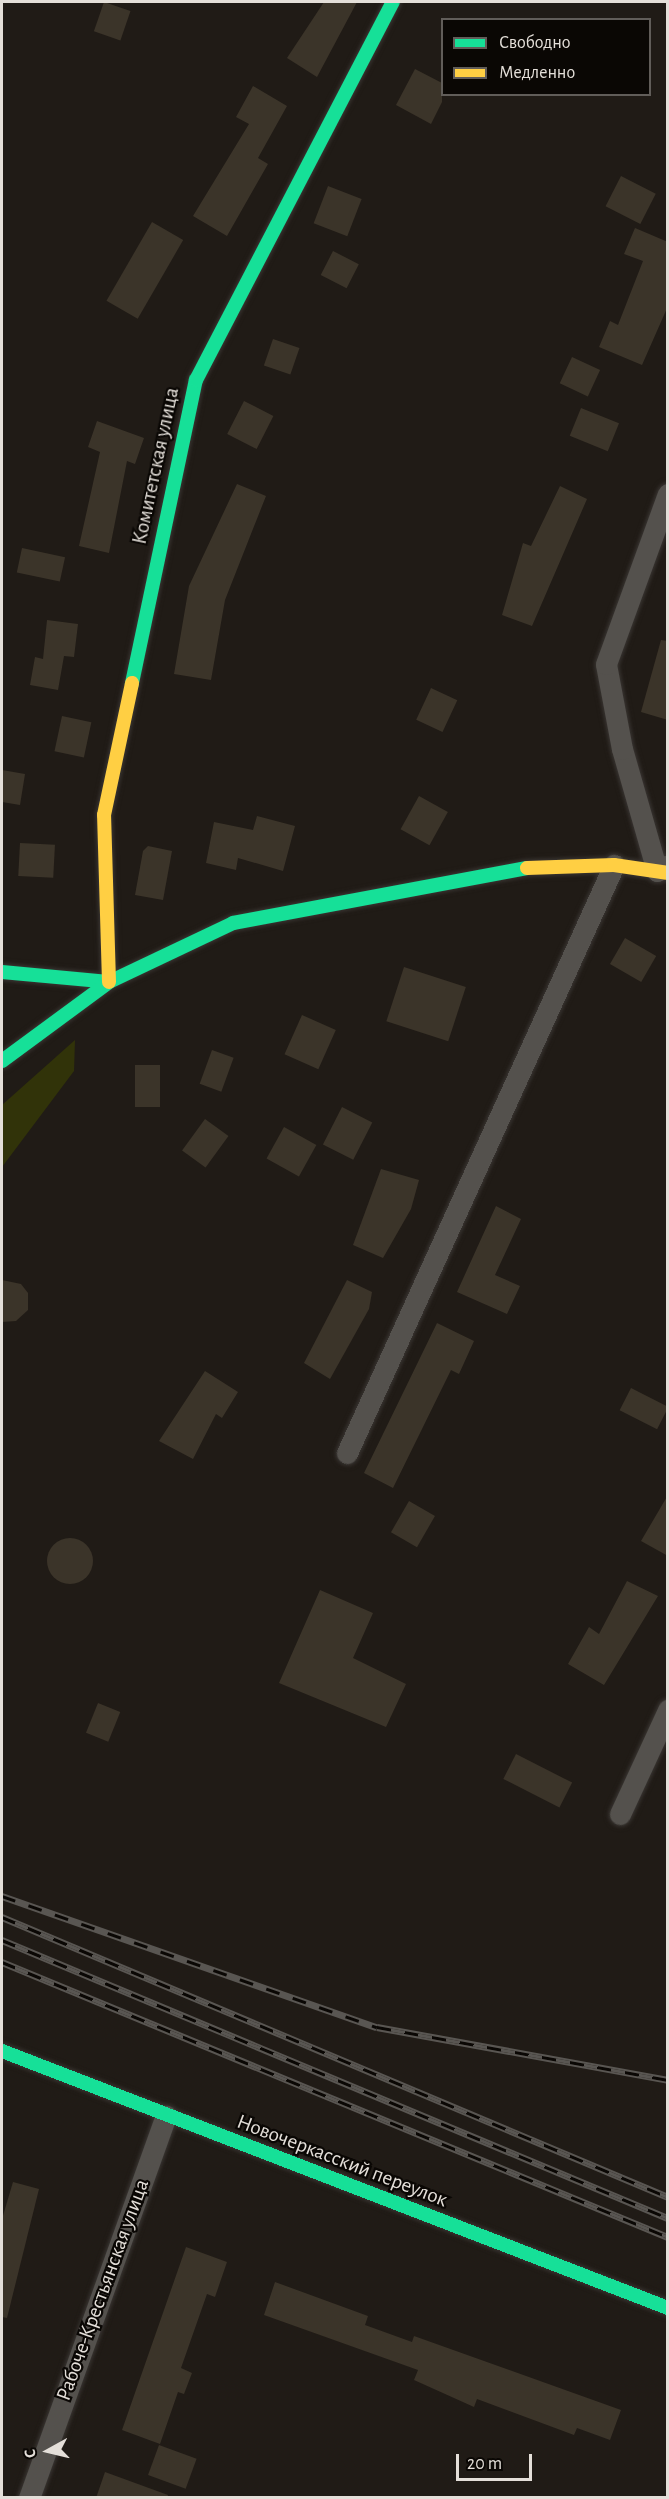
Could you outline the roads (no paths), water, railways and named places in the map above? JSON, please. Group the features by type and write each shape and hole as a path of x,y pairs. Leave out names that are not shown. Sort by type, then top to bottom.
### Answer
{"street":[{"name":"Комитетская улица","path":"109,982 104,814 196,380 393,2"},
{"path":"2,1061 109,982 233,923 540,866 614,865 665,872 622,749 606,664 668,494"},
{"path":"347,1453 614,865"},
{"path":"2,972 109,982"},
{"path":"620,1814 668,1710"},
{"name":"Новочеркасский переулок","path":"2,2051 668,2308"},
{"name":"Рабоче-Крестьянская улица","path":"29,2498 166,2116"}],"railway":[{"path":"2,1896 377,2027 668,2080"},
{"path":"2,1917 668,2197"},
{"path":"2,1940 668,2218"},
{"path":"2,1962 668,2237"}]}
